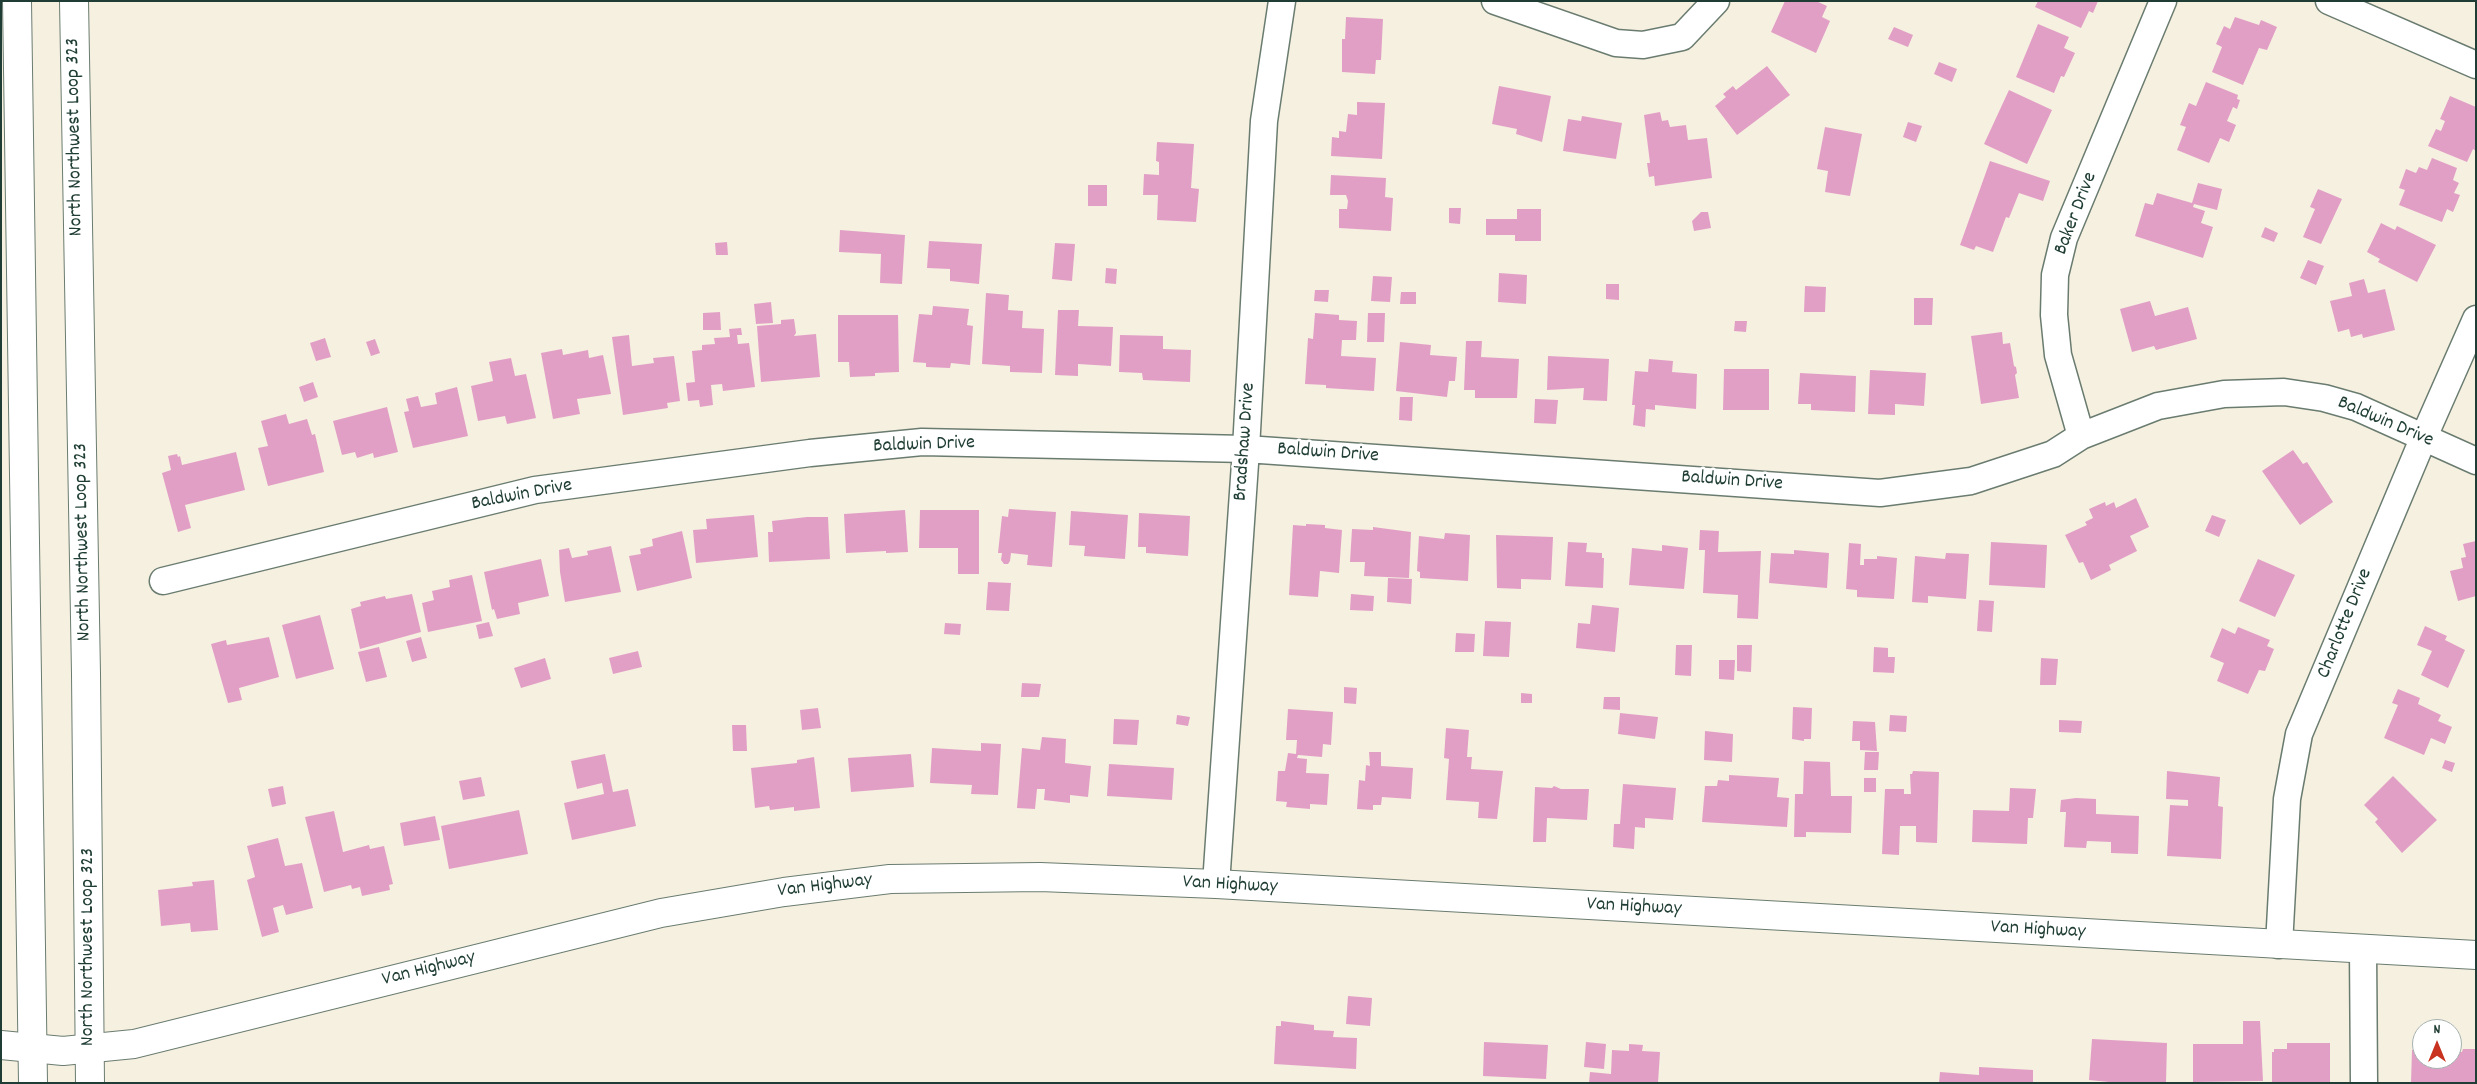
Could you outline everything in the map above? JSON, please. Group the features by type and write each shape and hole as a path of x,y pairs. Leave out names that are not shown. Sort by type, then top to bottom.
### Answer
{"main road":[{"path":"17,1 33,1083"},
{"name":"North Northwest Loop 323","path":"74,1 86,655 90,1083"},
{"name":"Van Highway","path":"1,1046 33,1050 89,1050 134,1044 661,913 784,892 890,879 954,877 1040,878 1216,884 2476,955"}],"street":[{"name":"Bradshaw Drive","path":"1216,884 1246,449 1264,121 1282,1"},
{"path":"1495,1 1616,43 1644,45 1682,37 1716,1"},
{"name":"Baker Drive","path":"2081,436 2058,355 2054,315 2055,276 2064,238 2163,1"},
{"path":"2329,1 2476,65"},
{"name":"Charlotte Drive","path":"2279,945 2287,799 2299,734 2422,438 2476,319"},
{"name":"Baldwin Drive","path":"164,581 535,490 810,453 922,442 1246,449 1880,493 1970,481 2053,454 2081,436 2158,406 2224,394 2284,392 2324,398 2356,408 2476,461"},
{"path":"2363,950 2364,1083"}],"building":[{"path":"1785,1 1816,1 1827,6 1822,17 1830,21 1816,53 1771,32"},
{"path":"2038,1 2098,1 2093,13 2089,11 2081,28 2035,7"},
{"path":"1346,17 1383,19 1381,60 1376,60 1375,74 1342,72 1342,39 1345,39"},
{"path":"2235,17 2259,25 2261,20 2277,27 2267,50 2259,48 2243,85 2212,72 2222,47 2216,44 2224,26 2230,29"},
{"path":"2038,24 2069,37 2064,48 2075,53 2064,77 2061,76 2054,93 2016,77"},
{"path":"1894,27 1913,35 1908,47 1888,39"},
{"path":"1939,62 1957,69 1952,82 1934,74"},
{"path":"1767,66 1790,95 1737,135 1715,106 1726,97 1723,94 1733,86 1736,90"},
{"path":"2206,82 2238,95 2237,99 2240,100 2237,109 2233,107 2227,121 2236,125 2229,142 2220,138 2209,163 2177,150 2186,127 2180,125 2189,103 2196,106"},
{"path":"1499,86 1551,96 1542,142 1516,134 1517,129 1492,124"},
{"path":"2009,90 2052,110 2027,164 1984,144"},
{"path":"2450,96 2476,107 2476,151 2473,149 2467,162 2428,146 2436,129 2441,131 2445,121 2440,119"},
{"path":"1357,102 1385,103 1382,159 1331,156 1332,137 1339,138 1339,131 1346,132 1348,114 1357,115"},
{"path":"1660,112 1662,121 1668,120 1670,127 1686,125 1688,140 1707,138 1712,178 1655,186 1654,176 1649,177 1647,163 1650,163 1644,115"},
{"path":"1582,116 1622,123 1616,159 1563,151 1568,119 1581,121"},
{"path":"1908,122 1922,126 1916,142 1903,137"},
{"path":"1825,127 1862,134 1850,196 1825,192 1828,171 1817,169"},
{"path":"1157,142 1194,144 1191,188 1199,189 1196,222 1157,220 1158,195 1143,195 1144,174 1159,175 1159,162 1156,161"},
{"path":"2432,158 2457,168 2453,180 2459,183 2454,193 2460,195 2453,212 2447,209 2442,222 2399,205 2405,190 2399,188 2406,169 2416,173 2419,167 2427,170"},
{"path":"1990,161 2050,181 2043,201 2019,193 2009,218 2006,217 1993,252 1976,246 1974,250 1960,245"},
{"path":"1331,175 1386,178 1385,197 1393,198 1391,231 1339,228 1339,209 1347,209 1348,201 1346,195 1330,195"},
{"path":"2198,183 2222,189 2217,210 2194,204 2193,207 2205,211 2201,223 2213,227 2203,258 2135,236 2145,203 2153,205 2157,193 2192,203"},
{"path":"1088,185 1107,185 1107,206 1088,206"},
{"path":"2318,189 2342,199 2321,244 2303,237 2315,209 2310,207"},
{"path":"1449,208 1461,208 1460,224 1449,223"},
{"path":"1517,209 1541,209 1541,241 1515,241 1515,235 1486,235 1486,219 1517,219"},
{"path":"1701,212 1708,212 1711,228 1694,231 1692,221"},
{"path":"2381,223 2395,230 2397,226 2436,245 2417,282 2378,262 2380,259 2367,252"},
{"path":"2265,227 2278,233 2274,242 2261,237"},
{"path":"840,230 905,235 902,284 880,283 881,254 839,252"},
{"path":"929,241 982,244 979,284 950,281 950,269 927,268"},
{"path":"727,242 728,255 716,255 715,243"},
{"path":"1055,243 1075,244 1072,281 1052,279"},
{"path":"2308,260 2324,266 2316,285 2300,278"},
{"path":"1106,268 1117,269 1116,284 1105,283"},
{"path":"1499,273 1527,275 1526,304 1498,302"},
{"path":"1373,276 1392,277 1390,302 1371,301"},
{"path":"2364,279 2368,293 2385,289 2395,330 2363,338 2362,334 2351,337 2349,329 2338,332 2330,301 2352,296 2349,283"},
{"path":"1606,284 1619,284 1619,300 1606,299"},
{"path":"1805,286 1826,287 1825,312 1804,312"},
{"path":"1315,290 1329,290 1328,302 1314,301"},
{"path":"1401,292 1416,292 1416,304 1400,304"},
{"path":"986,293 1009,295 1008,310 1023,311 1022,328 1044,329 1042,373 1010,372 1010,366 982,364"},
{"path":"1914,298 1933,298 1932,325 1914,325"},
{"path":"2150,301 2155,316 2188,307 2197,339 2156,350 2154,346 2132,352 2120,309"},
{"path":"771,302 773,323 756,324 754,304"},
{"path":"933,306 969,309 967,325 973,326 970,365 951,363 950,368 926,367 926,363 913,362 919,314 932,315"},
{"path":"1058,310 1079,310 1078,326 1113,327 1111,366 1078,364 1078,376 1055,375"},
{"path":"720,312 721,330 703,330 703,313"},
{"path":"1315,313 1339,315 1339,320 1357,321 1356,340 1342,340 1341,356 1376,358 1374,391 1326,388 1326,385 1305,384 1308,338 1313,339"},
{"path":"1368,313 1385,313 1384,342 1367,342"},
{"path":"838,315 898,315 899,372 875,373 875,376 850,377 849,362 838,362"},
{"path":"794,319 796,333 794,336 816,334 820,377 761,382 757,326 781,324 781,320"},
{"path":"1735,321 1747,321 1746,332 1734,331"},
{"path":"741,328 742,335 737,335 738,344 749,343 755,387 723,391 722,384 711,385 713,405 700,407 699,400 688,401 686,383 695,382 692,351 702,350 702,345 715,344 714,338 730,337 729,329"},
{"path":"2002,332 2003,344 2010,343 2017,373 2015,375 2019,398 1981,404 1971,336"},
{"path":"629,335 632,366 654,363 653,358 674,356 680,401 667,403 668,408 623,415 612,337"},
{"path":"1120,335 1163,336 1163,349 1191,350 1190,382 1143,380 1142,373 1119,372"},
{"path":"325,338 331,357 316,361 310,343"},
{"path":"375,339 380,353 371,356 366,342"},
{"path":"1466,341 1482,341 1481,357 1519,359 1517,398 1475,398 1475,390 1464,390"},
{"path":"1400,342 1431,345 1430,355 1457,357 1455,381 1449,381 1447,397 1396,391"},
{"path":"562,349 563,355 588,350 589,358 603,355 611,394 577,399 580,414 553,419 541,353"},
{"path":"1548,356 1609,359 1607,401 1583,400 1584,388 1547,390"},
{"path":"511,358 515,376 526,374 536,418 507,424 505,416 478,421 471,386 493,381 489,362"},
{"path":"1649,359 1673,361 1672,372 1697,374 1696,409 1655,405 1655,410 1646,409 1645,427 1633,425 1635,405 1632,405 1635,371 1648,372"},
{"path":"1724,369 1769,369 1769,410 1723,410"},
{"path":"1870,370 1926,373 1924,406 1895,404 1895,415 1868,414"},
{"path":"1800,373 1856,376 1855,412 1811,410 1811,404 1798,404"},
{"path":"313,382 318,397 304,402 299,387"},
{"path":"457,387 468,436 413,448 404,412 409,411 406,399 418,396 421,407 437,404 435,393"},
{"path":"1400,397 1413,397 1412,421 1399,420"},
{"path":"1535,399 1558,400 1556,424 1534,423"},
{"path":"387,407 398,452 374,458 373,453 357,458 355,452 342,455 333,421"},
{"path":"286,414 289,424 307,419 312,435 315,434 324,472 268,486 258,448 268,446 261,421"},
{"path":"2293,450 2303,464 2307,462 2333,502 2300,525 2262,471"},
{"path":"236,452 245,490 185,505 191,528 178,532 162,473 171,470 168,456 177,454 178,457 180,456 182,465"},
{"path":"2136,498 2149,527 2130,536 2137,551 2109,565 2111,570 2091,580 2083,562 2079,563 2065,535 2087,525 2085,522 2093,518 2089,509 2105,502 2106,506 2114,502 2116,508"},
{"path":"1009,509 1056,512 1052,567 1027,565 1028,555 1011,553 1008,564 1004,564 1001,560 1002,553 998,553 1002,516 1008,517"},
{"path":"905,510 908,552 846,553 844,514"},
{"path":"920,510 979,510 979,574 958,574 958,548 919,548"},
{"path":"1071,511 1128,515 1125,559 1084,556 1085,546 1069,545"},
{"path":"1139,513 1190,516 1188,556 1146,553 1146,547 1138,547"},
{"path":"754,515 758,557 696,563 693,530 707,529 706,519"},
{"path":"2212,515 2226,520 2219,537 2205,531"},
{"path":"828,517 830,559 769,562 768,532 773,532 772,521"},
{"path":"1306,524 1325,525 1325,528 1342,530 1339,573 1320,571 1318,597 1289,595 1293,525 1306,526"},
{"path":"1373,527 1411,532 1409,578 1364,576 1365,562 1350,562 1352,529 1373,530"},
{"path":"1700,530 1719,531 1718,552 1761,551 1758,619 1737,618 1738,595 1703,593 1705,550 1699,550"},
{"path":"682,531 692,578 637,591 629,556 641,554 640,549 653,546 652,539"},
{"path":"1445,533 1470,535 1468,581 1420,578 1420,572 1417,571 1419,536 1444,539"},
{"path":"1496,535 1553,537 1551,580 1521,579 1521,589 1497,588"},
{"path":"2476,541 2476,596 2458,601 2450,571 2463,568 2461,558 2466,557 2463,544"},
{"path":"1568,542 1587,543 1586,552 1602,553 1602,558 1604,558 1603,588 1565,586"},
{"path":"1991,542 2047,545 2045,588 1989,585"},
{"path":"1849,543 1861,544 1860,565 1864,565 1864,559 1877,559 1877,556 1897,558 1894,599 1857,597 1857,590 1846,589"},
{"path":"1662,545 1688,548 1684,589 1629,585 1632,548 1662,551"},
{"path":"611,546 621,592 565,602 560,572 559,550 569,548 572,558 588,555 587,551"},
{"path":"1794,550 1829,553 1827,588 1769,583 1771,553 1794,554"},
{"path":"1946,553 1969,554 1966,599 1928,596 1928,603 1912,602 1915,556 1945,559"},
{"path":"541,559 549,596 518,603 520,614 497,619 494,609 492,610 484,572"},
{"path":"2258,559 2295,575 2275,617 2239,601"},
{"path":"472,575 482,621 428,632 422,603 434,600 432,591 450,587 449,580"},
{"path":"1388,578 1412,579 1411,604 1387,602"},
{"path":"988,582 1011,583 1009,611 986,610"},
{"path":"412,594 421,632 360,649 351,609 361,606 360,602 385,596 386,599"},
{"path":"1351,594 1374,596 1373,611 1350,610"},
{"path":"1979,600 1994,601 1992,632 1977,631"},
{"path":"1592,605 1619,608 1615,652 1576,648 1578,623 1590,624"},
{"path":"320,615 334,669 296,679 282,625"},
{"path":"1485,621 1511,622 1509,657 1483,656"},
{"path":"489,622 493,636 479,639 476,625"},
{"path":"945,623 961,624 960,635 944,634"},
{"path":"2425,626 2447,636 2445,640 2465,650 2448,688 2421,675 2432,651 2417,645"},
{"path":"2238,627 2270,640 2267,646 2274,649 2265,671 2259,670 2248,694 2217,681 2224,663 2210,657 2222,628 2235,634"},
{"path":"1456,633 1475,634 1474,652 1455,652"},
{"path":"269,637 279,677 239,688 242,700 228,703 211,644 226,640 227,645"},
{"path":"421,637 427,658 412,662 406,641"},
{"path":"1676,645 1692,645 1691,676 1675,675"},
{"path":"1737,645 1752,645 1751,672 1737,671"},
{"path":"379,647 387,677 366,682 358,652"},
{"path":"1874,647 1888,648 1888,657 1895,657 1894,673 1873,672"},
{"path":"638,651 642,667 613,674 609,658"},
{"path":"545,658 551,679 521,688 514,668"},
{"path":"2041,658 2058,659 2056,685 2040,685"},
{"path":"1719,660 1735,660 1734,680 1719,679"},
{"path":"1022,683 1041,684 1039,697 1021,697"},
{"path":"1344,687 1357,688 1356,704 1344,703"},
{"path":"2398,689 2420,698 2418,704 2441,715 2438,721 2452,727 2445,744 2431,738 2424,755 2384,738 2398,705 2392,703"},
{"path":"1521,693 1532,694 1532,703 1521,703"},
{"path":"1604,697 1620,697 1620,710 1603,709"},
{"path":"1793,707 1812,708 1811,739 1804,739 1804,741 1792,739"},
{"path":"818,708 821,728 802,730 800,710"},
{"path":"1288,709 1333,712 1331,745 1323,744 1322,757 1298,755 1297,758 1307,759 1306,773 1329,774 1327,805 1310,804 1310,809 1286,807 1287,802 1276,801 1278,771 1285,771 1288,753 1296,754 1297,740 1286,740"},
{"path":"1620,713 1658,717 1655,739 1618,734"},
{"path":"1177,715 1190,717 1188,726 1176,724"},
{"path":"1890,715 1907,716 1906,732 1889,731"},
{"path":"1114,719 1139,720 1137,745 1113,744"},
{"path":"2059,720 2082,721 2081,733 2059,732"},
{"path":"1853,721 1875,722 1877,751 1860,750 1860,741 1852,741"},
{"path":"732,725 746,725 747,751 733,751"},
{"path":"1446,728 1469,730 1467,757 1472,757 1471,769 1503,771 1497,819 1478,818 1479,802 1446,800 1449,759 1444,758"},
{"path":"1705,731 1733,734 1732,762 1704,760"},
{"path":"1042,737 1066,739 1065,763 1091,766 1088,797 1070,795 1070,803 1044,800 1045,789 1037,789 1035,809 1017,808 1022,748 1040,750"},
{"path":"981,743 1001,744 998,795 971,794 972,785 930,783 932,748 981,751"},
{"path":"1369,752 1381,752 1381,766 1413,768 1411,799 1382,797 1381,805 1373,805 1373,810 1357,809 1359,780 1365,781 1366,765 1370,766"},
{"path":"1865,752 1879,752 1878,770 1864,770"},
{"path":"605,754 613,792 628,789 636,826 572,840 564,803 604,794 602,783 577,789 571,761"},
{"path":"911,754 914,787 851,792 848,758"},
{"path":"814,757 820,808 794,811 794,807 770,810 769,806 755,808 751,768 797,763 797,760"},
{"path":"2445,760 2455,763 2452,772 2442,768"},
{"path":"1804,761 1830,762 1831,796 1852,796 1851,833 1806,832 1806,837 1794,837 1795,794 1803,794"},
{"path":"1109,764 1174,768 1172,800 1107,796"},
{"path":"1913,771 1939,772 1937,843 1916,842 1916,826 1900,826 1899,855 1882,854 1885,789 1904,789 1904,794 1911,794 1910,774"},
{"path":"2167,771 2220,777 2218,806 2223,807 2221,859 2167,856 2170,805 2188,806 2188,800 2166,799"},
{"path":"1729,775 1779,778 1777,797 1789,798 1787,827 1702,822 1705,786 1717,786 1718,780 1729,781"},
{"path":"2393,776 2437,820 2402,853 2375,822 2378,819 2364,805"},
{"path":"481,777 485,796 463,800 459,781"},
{"path":"1864,778 1876,778 1876,792 1864,792"},
{"path":"1623,784 1676,788 1673,820 1645,818 1645,828 1635,827 1634,849 1613,847 1614,824 1620,824"},
{"path":"283,786 286,804 272,807 268,789"},
{"path":"1554,786 1561,789 1589,789 1587,820 1547,818 1546,842 1533,842 1535,787 1552,788"},
{"path":"2010,788 2036,789 2033,818 2028,818 2027,844 1972,842 1973,810 2009,811"},
{"path":"2076,798 2096,799 2096,814 2139,816 2138,854 2111,853 2111,842 2087,841 2086,848 2064,847 2066,812 2060,812 2061,800"},
{"path":"519,810 528,854 449,869 441,826"},
{"path":"334,811 343,852 369,845 370,849 384,846 393,884 389,885 390,890 362,896 360,887 352,889 351,885 324,892 305,817"},
{"path":"435,816 440,840 404,846 400,823"},
{"path":"278,838 285,866 302,863 313,908 286,915 283,905 273,908 279,932 262,937 247,880 255,877 247,846"},
{"path":"214,880 218,930 191,932 190,923 161,926 158,890 193,886 192,882"},
{"path":"1348,996 1372,998 1370,1026 1346,1024"},
{"path":"1281,1021 1314,1025 1314,1030 1334,1031 1333,1037 1357,1038 1356,1069 1274,1064 1276,1026 1281,1026"},
{"path":"2243,1021 2260,1021 2263,1081 2193,1082 2193,1044 2243,1044"},
{"path":"2092,1039 2167,1043 2166,1083 2119,1083 2089,1080"},
{"path":"1484,1042 1548,1045 1546,1079 1483,1076"},
{"path":"1586,1042 1606,1044 1604,1069 1584,1067"},
{"path":"2287,1043 2330,1043 2330,1083 2272,1083 2272,1052 2274,1052 2274,1049 2287,1049"},
{"path":"1629,1044 1643,1045 1642,1051 1660,1052 1658,1083 1589,1083 1590,1072 1611,1074 1612,1050 1629,1051"},
{"path":"2463,1049 2476,1049 2476,1083 2411,1083 2412,1050 2412,1069 2462,1069"},
{"path":"1979,1067 2033,1070 2033,1083 1939,1083 1940,1072 1979,1075"}]}
